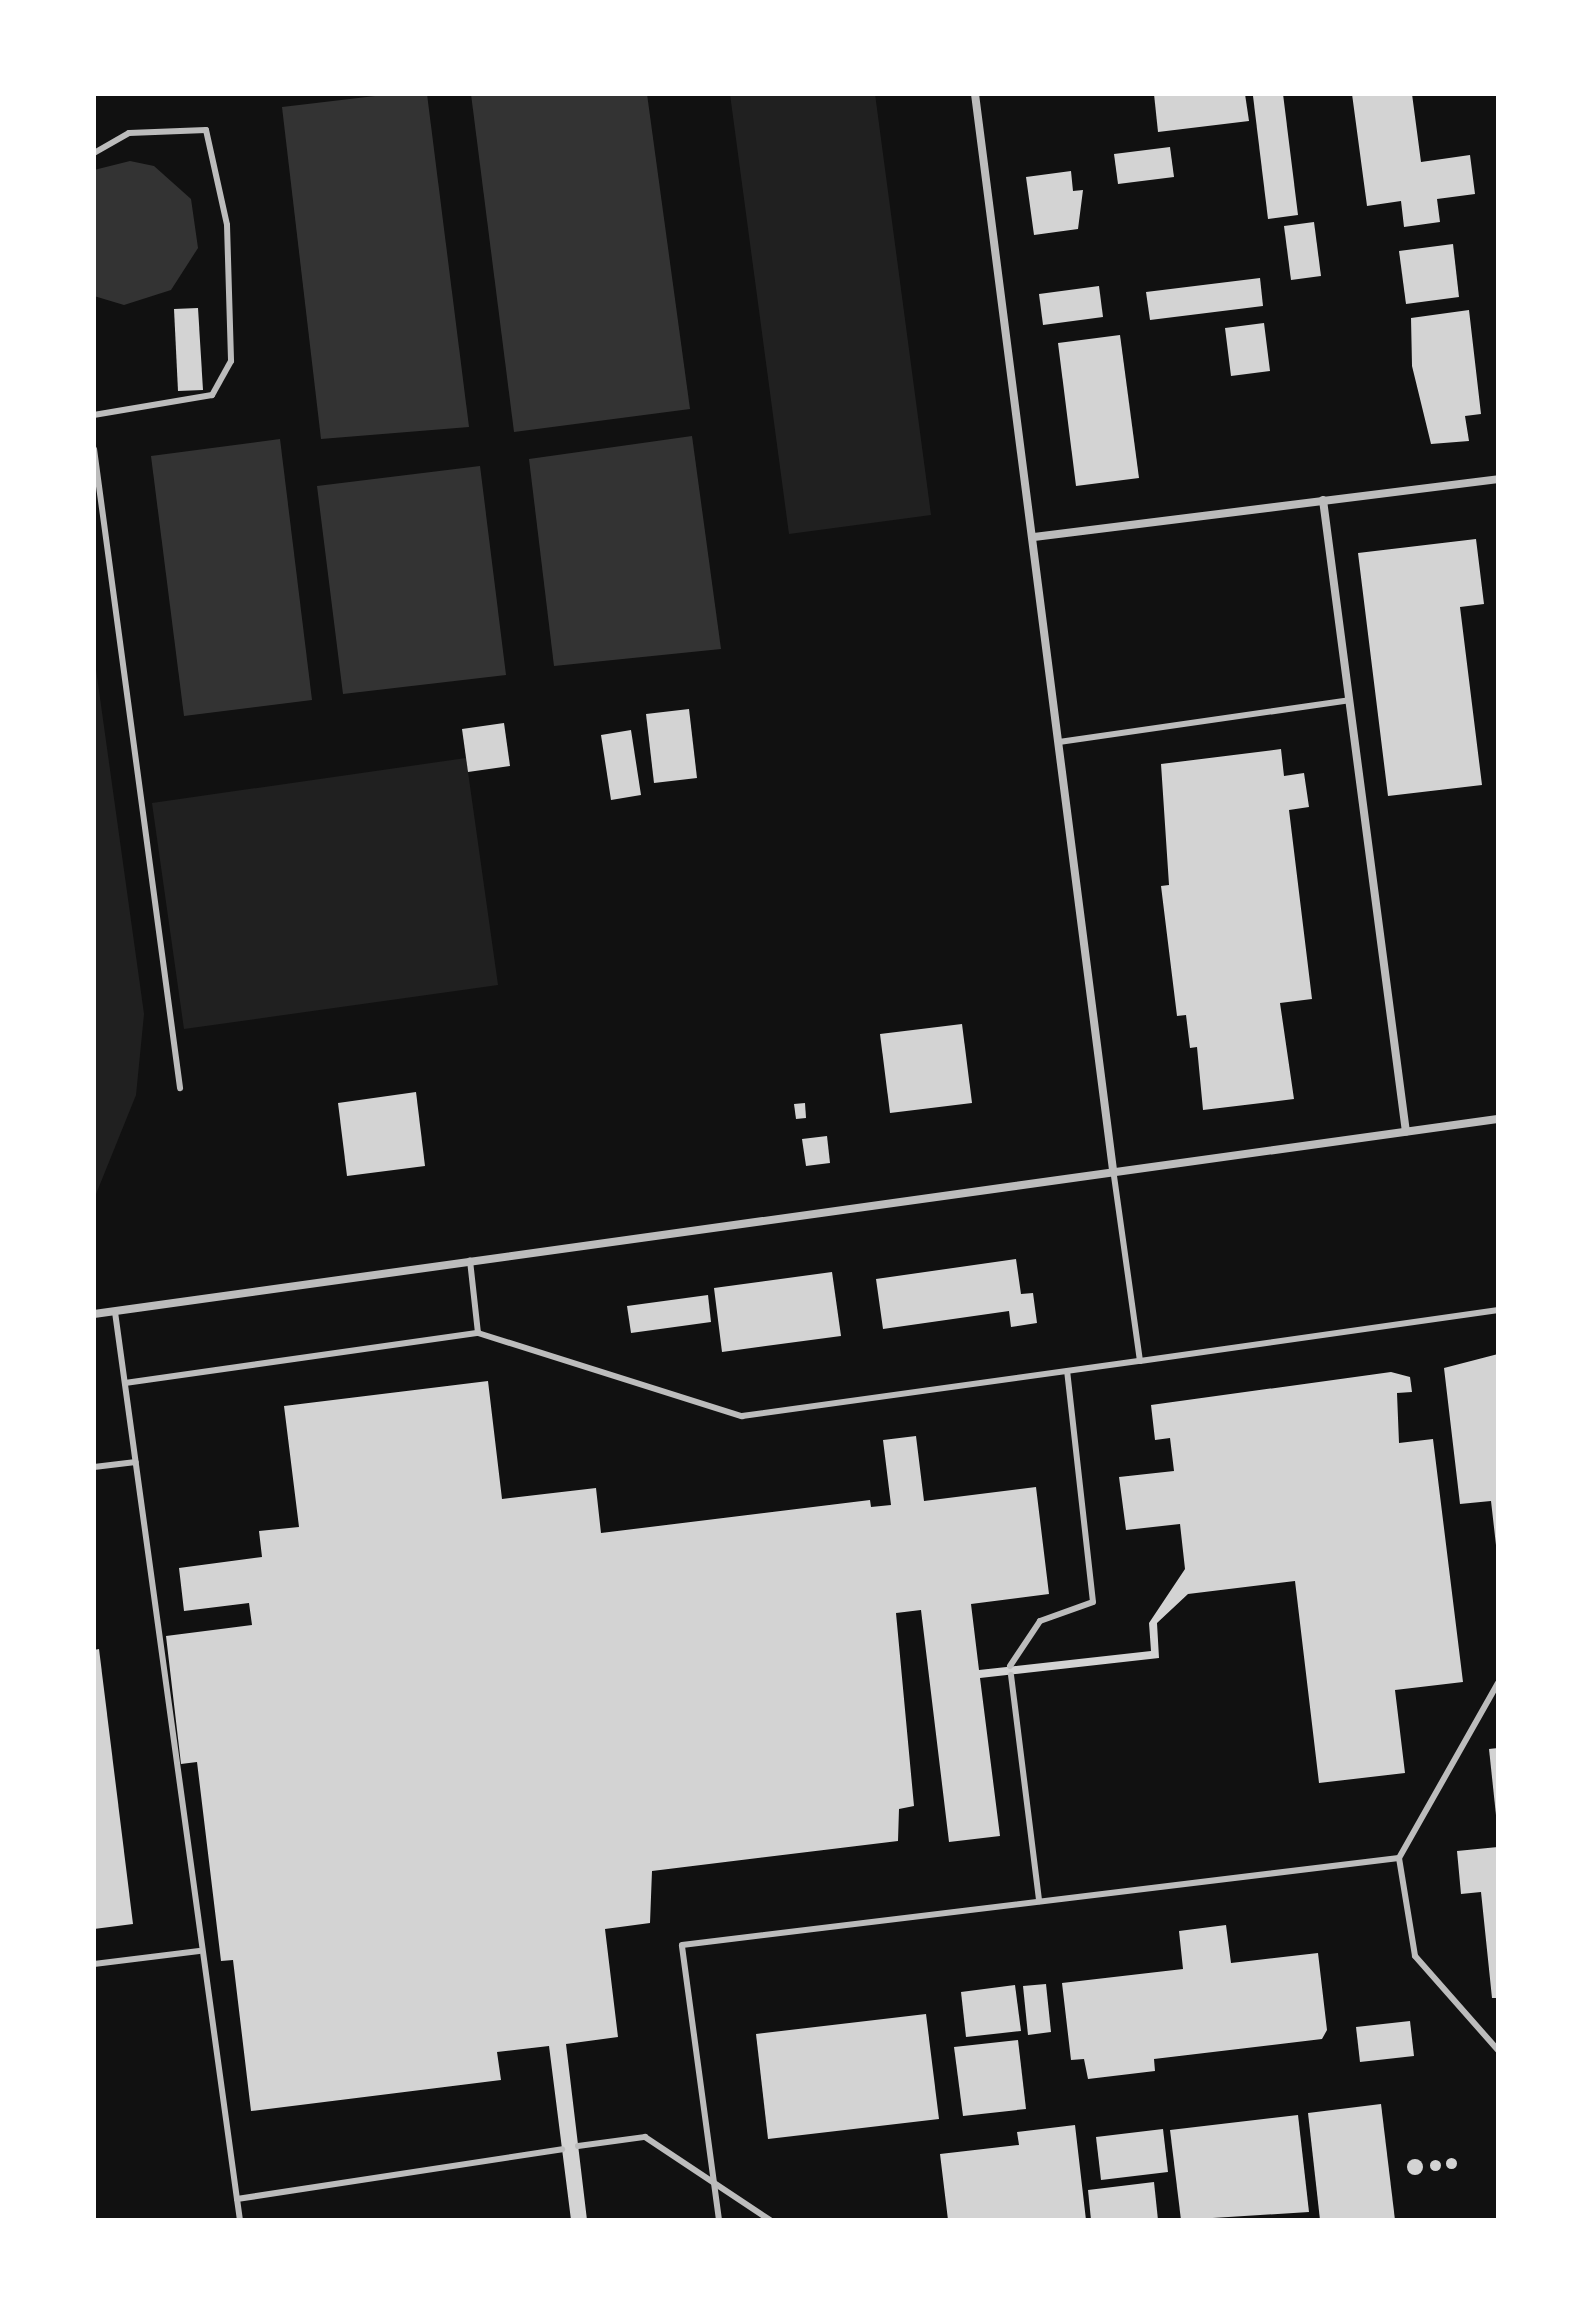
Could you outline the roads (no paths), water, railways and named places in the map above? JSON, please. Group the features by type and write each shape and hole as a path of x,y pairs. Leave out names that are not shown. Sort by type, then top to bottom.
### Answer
{"street":[{"path":"975,94 1113,1170"},
{"path":"1034,537 1498,479"},
{"path":"1323,500 1406,1132"},
{"path":"94,1314 1113,1170 1498,1119"}],"lane":[{"path":"94,153 129,133 206,130 227,225 231,361 212,395 94,415"},
{"path":"94,449 180,1088"},
{"path":"1059,742 1349,700"},
{"path":"1113,1170 1140,1361"},
{"path":"470,1260 478,1333"},
{"path":"125,1383 478,1333 742,1416 1498,1310"},
{"path":"115,1312 199,1951 240,2220"},
{"path":"1010,1666 1040,1621 1093,1602 1067,1371"},
{"path":"94,1467 136,1462"},
{"path":"1011,1675 1039,1901"},
{"path":"1498,1683 1399,1858 1415,1956 1498,2050"},
{"path":"719,2220 682,1945 1399,1858"},
{"path":"94,1964 199,1951"},
{"path":"578,2146 645,2137 714,2186 770,2220"},
{"path":"237,2199 562,2149"}]}
